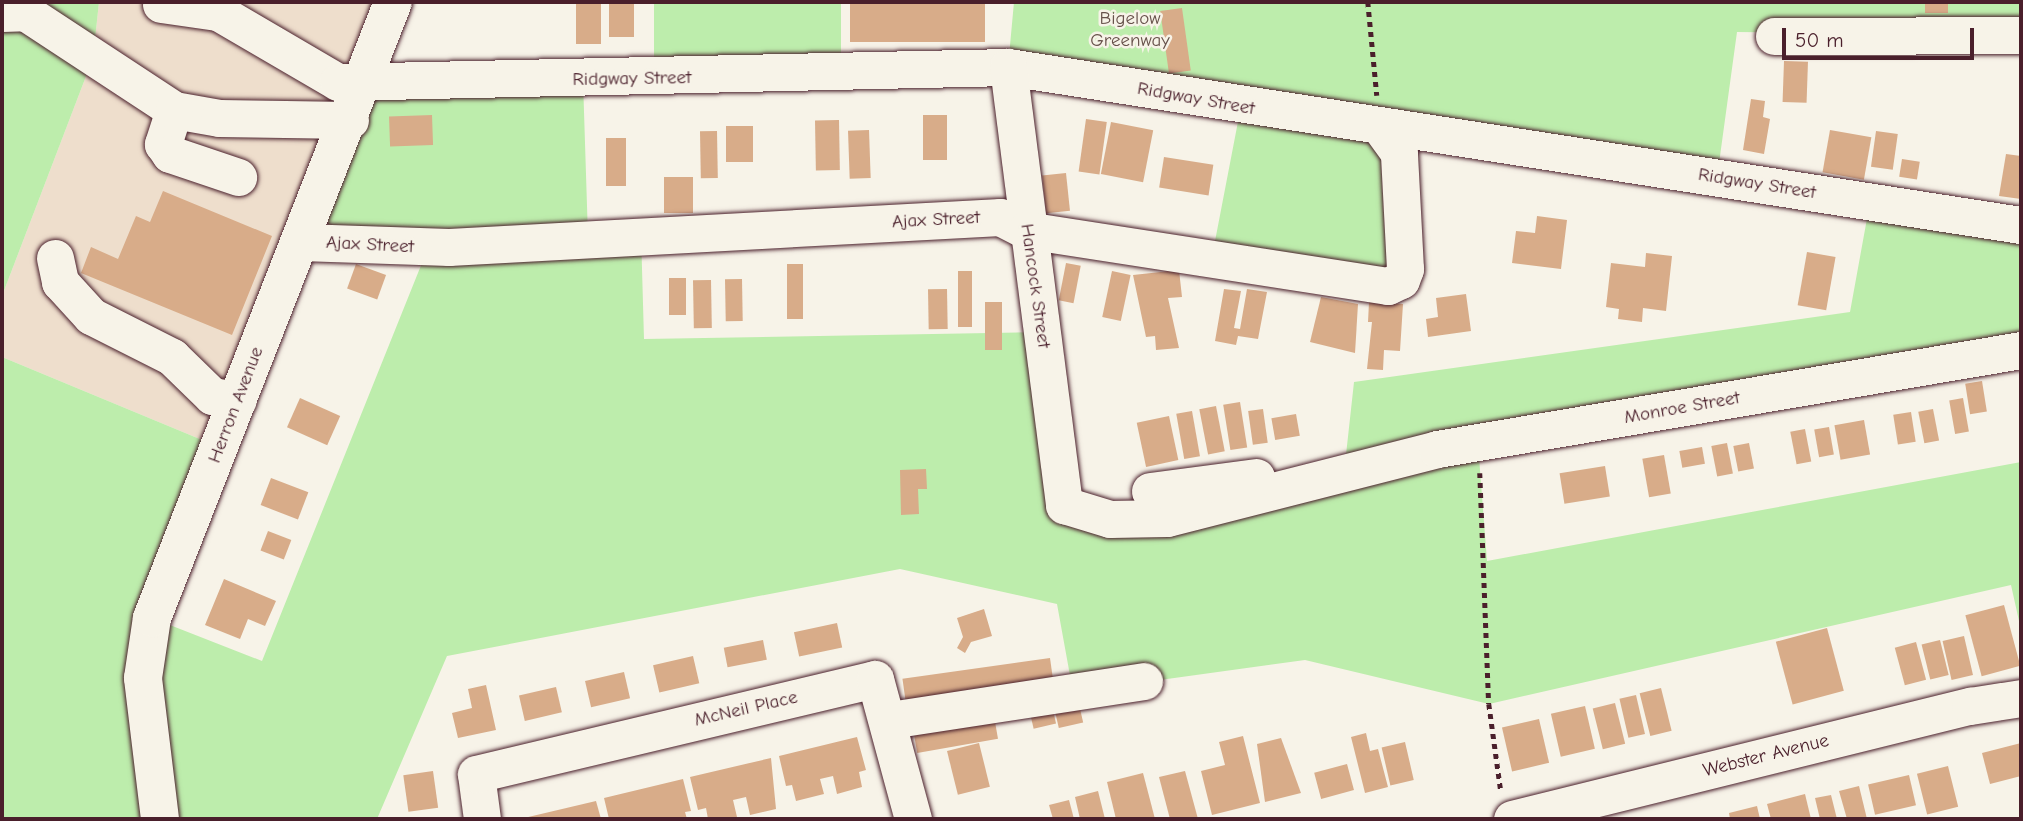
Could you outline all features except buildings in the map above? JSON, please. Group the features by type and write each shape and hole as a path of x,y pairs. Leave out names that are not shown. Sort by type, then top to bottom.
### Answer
{"main road":[{"name":"Herron Avenue","path":"160,819 143,677 152,618 365,82 389,6"}],"street":[{"path":"161,4 218,7"},
{"name":"Ridgway Street","path":"218,7 338,82 1008,67 1378,114 2021,225"},
{"path":"2,13 25,12 174,110 219,118 350,120"},
{"path":"1774,36 2021,35"},
{"name":"Hancock Street","path":"1008,67 1064,505"},
{"path":"174,110 163,144 170,154 238,177"},
{"name":"Ajax Street","path":"301,242 449,247 1000,217 1027,230 1388,286 1401,280 1405,269 1399,153 1378,114"},
{"path":"55,258 60,282 91,316 172,357 212,396 238,400"},
{"name":"Monroe Street","path":"1064,505 1110,519 1167,518 1344,473 1478,444 2021,350"},
{"name":"Monroe Street","path":"1150,491 1250,477 1344,473"},
{"name":"McNeil Place","path":"482,819 476,774 875,678 890,720 913,819"},
{"path":"890,720 1144,681"},
{"name":"Webster Avenue","path":"1507,811 1970,706 2021,698"}],"path":[{"path":"1368,2 1378,114"},
{"path":"1478,444 1489,704 1507,811"}],"shaded area":[{"path":"99,2 393,2 219,447 2,357 2,296 93,58"}],"green space":[{"path":"2,2 99,2 93,58 2,296"},
{"path":"654,2 841,2 841,78 654,78"},
{"name":"Bigelow Greenway","path":"1014,2 2021,2 2021,35 1737,32 1717,178 1379,125 1388,286 1211,262 1241,106 1008,67"},
{"path":"583,80 588,237 641,233 644,339 1043,332 1064,505 1110,519 1344,473 1354,382 1850,312 1870,202 2021,225 2021,357 1478,444 1487,561 2021,462 2021,630 2011,585 1489,704 1305,660 1073,692 1057,604 900,569 447,656 377,819 2,819 2,357 219,447 152,618 262,661 428,248 301,242 365,82"}]}
